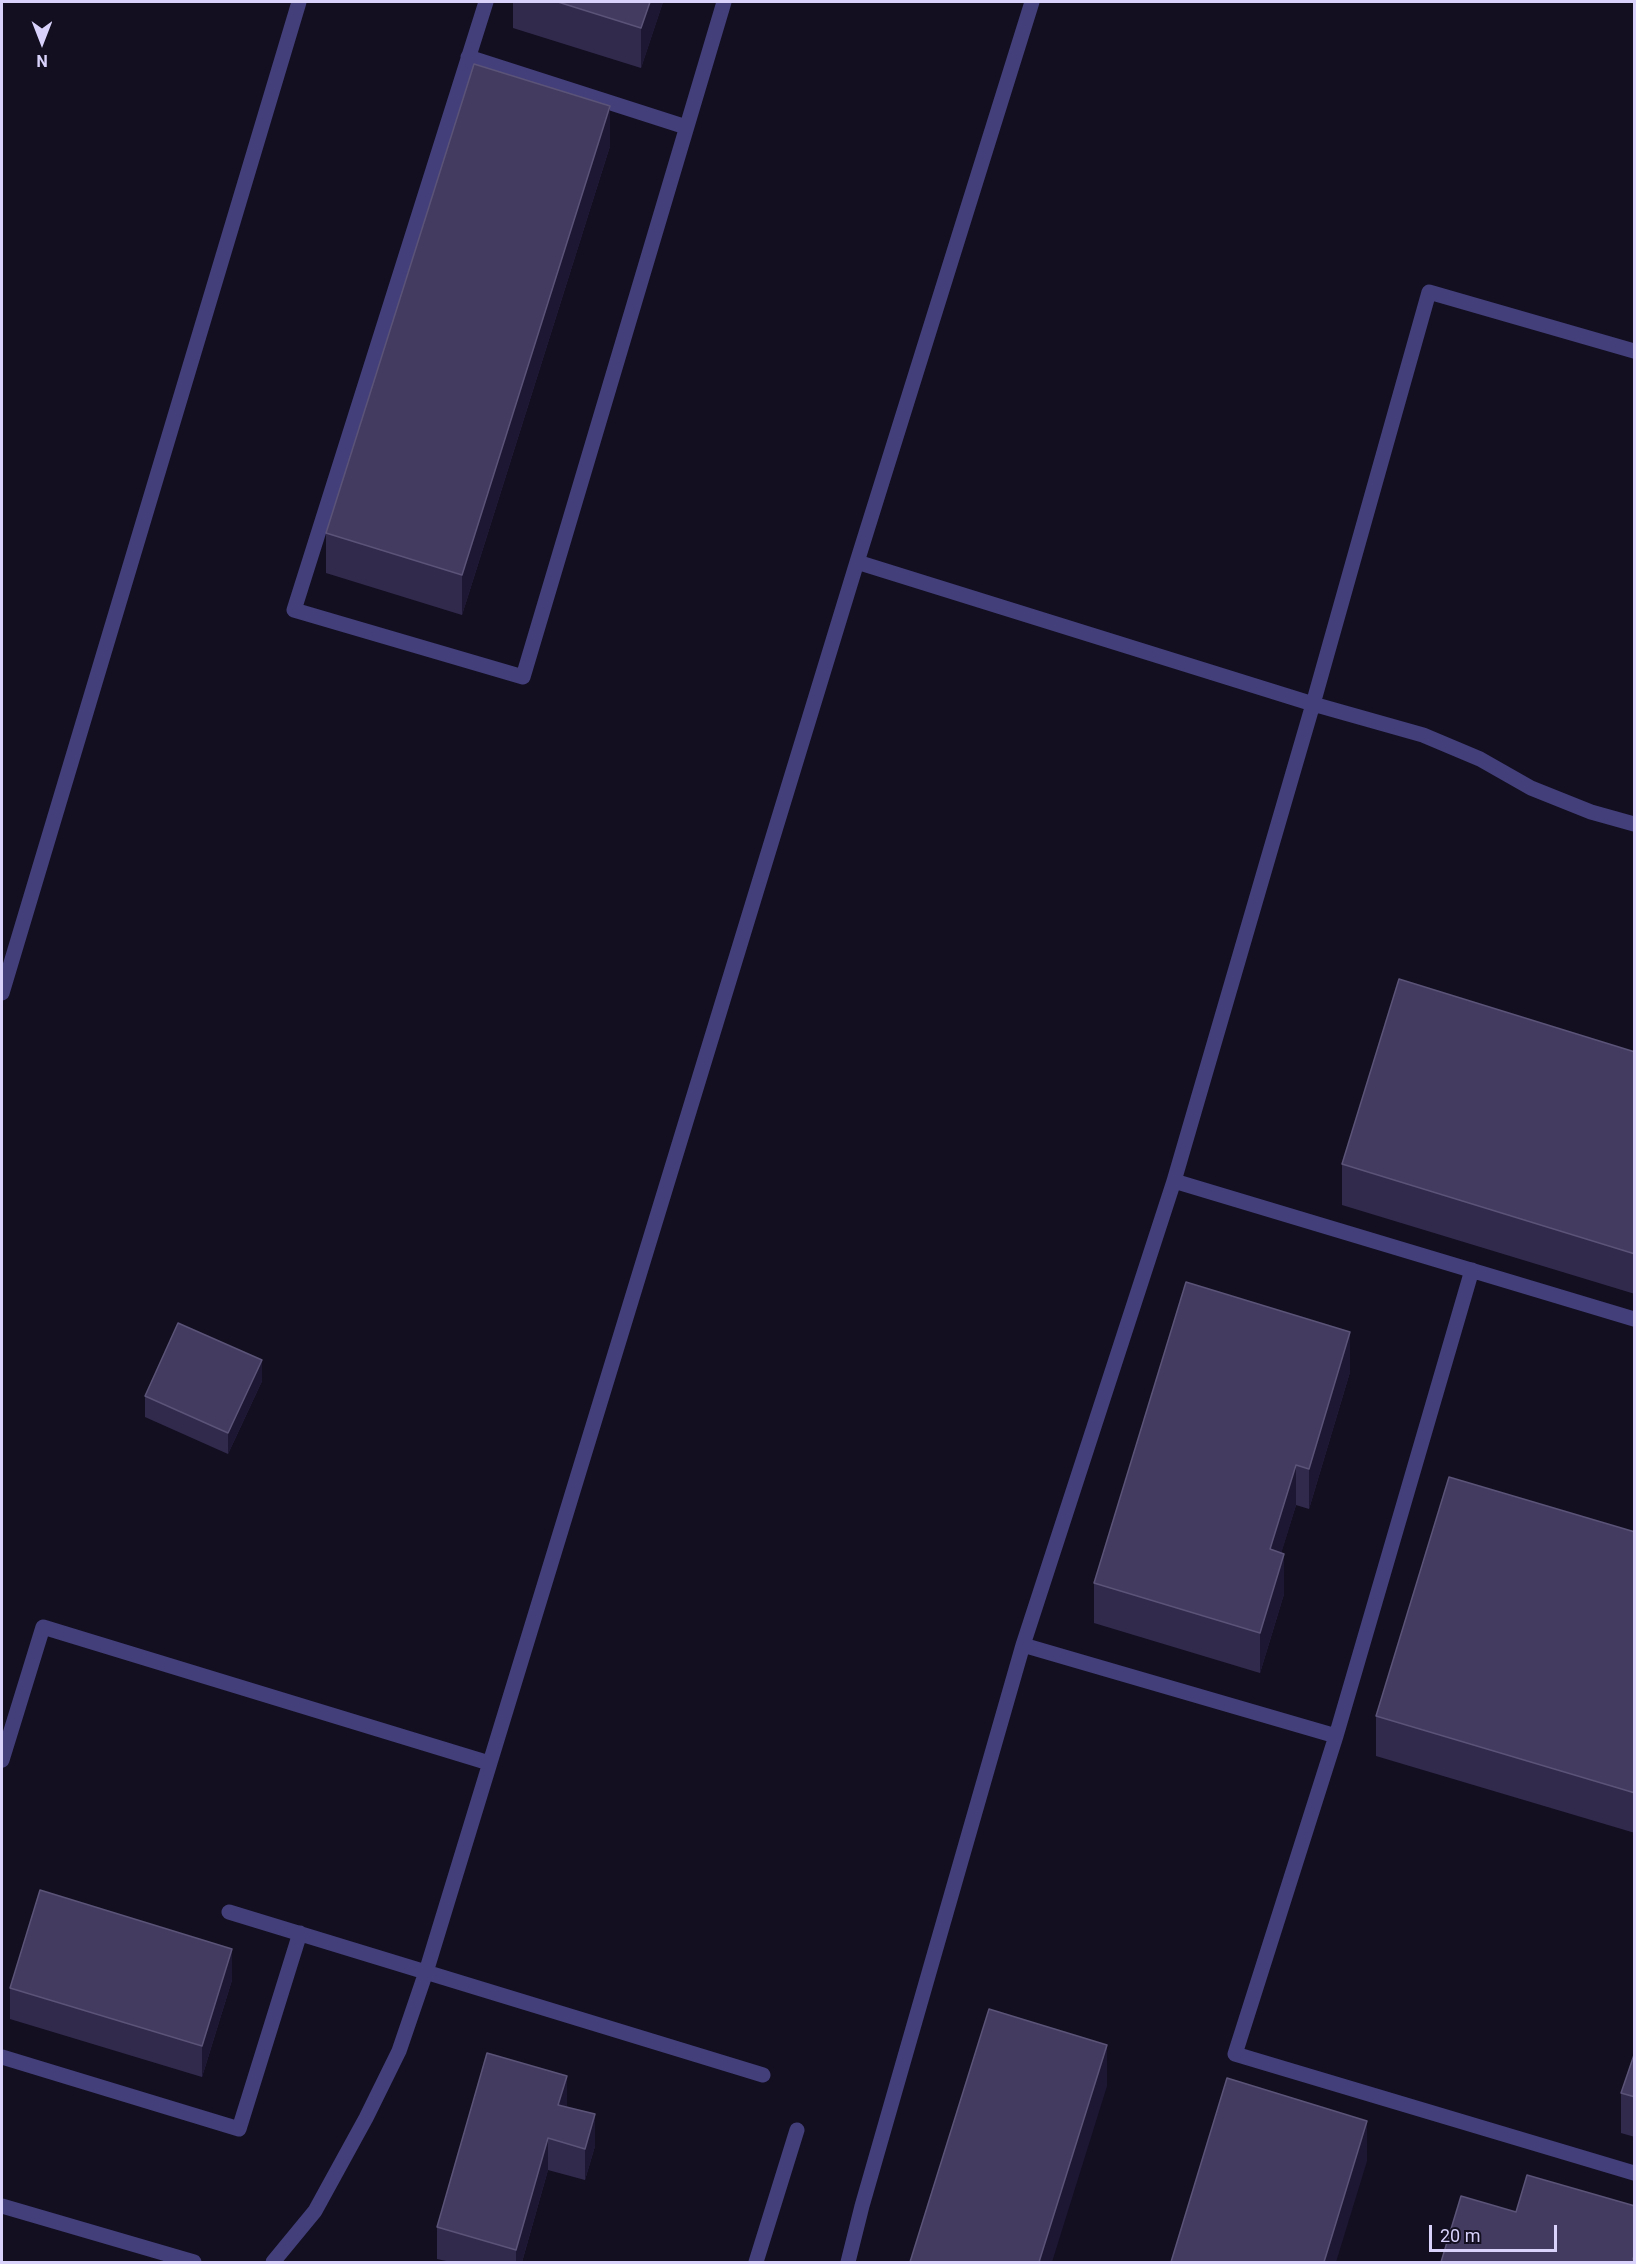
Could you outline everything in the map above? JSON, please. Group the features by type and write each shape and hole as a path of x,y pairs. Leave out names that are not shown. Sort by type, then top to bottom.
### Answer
{"lane":[{"path":"2,993 299,2"},
{"path":"486,2 294,610 523,677 724,2"},
{"path":"273,2262 315,2211 366,2118 399,2051 426,1972 857,562 1032,2"},
{"path":"468,57 687,127"},
{"path":"848,2262 862,2206 1023,1645 1174,1181 1314,704 1429,292 1635,351"},
{"path":"857,562 1314,704 1423,735 1480,759 1531,788 1591,812 1635,824"},
{"path":"1174,1181 1635,1319"},
{"path":"1472,1270 1336,1736 1235,2054 1635,2173"},
{"path":"2,1760 43,1627 489,1763"},
{"path":"1023,1645 1336,1736"},
{"path":"229,1912 763,2075"},
{"path":"2,2057 239,2129 300,1933"},
{"path":"756,2262 796,2130"},
{"path":"2,2206 194,2262"}],"building":[{"path":"558,2 650,2 641,28"},
{"path":"474,64 610,106 462,575 326,533"},
{"path":"1399,979 1635,1052 1635,1254 1342,1164"},
{"path":"1186,1282 1350,1332 1309,1469 1296,1465 1270,1549 1284,1554 1260,1633 1094,1583"},
{"path":"178,1323 262,1360 228,1433 145,1396"},
{"path":"1449,1477 1635,1532 1635,1793 1376,1716"},
{"path":"40,1890 232,1949 202,2046 10,1988"},
{"path":"989,2009 1107,2045 1039,2262 910,2262"},
{"path":"1635,2052 1635,2097 1621,2093"},
{"path":"487,2053 567,2076 558,2105 595,2114 585,2149 548,2138 516,2250 437,2227"},
{"path":"1227,2078 1367,2121 1324,2262 1171,2262"},
{"path":"1527,2175 1635,2206 1633,2259 1635,2262 1441,2262 1461,2196 1516,2212"}]}
